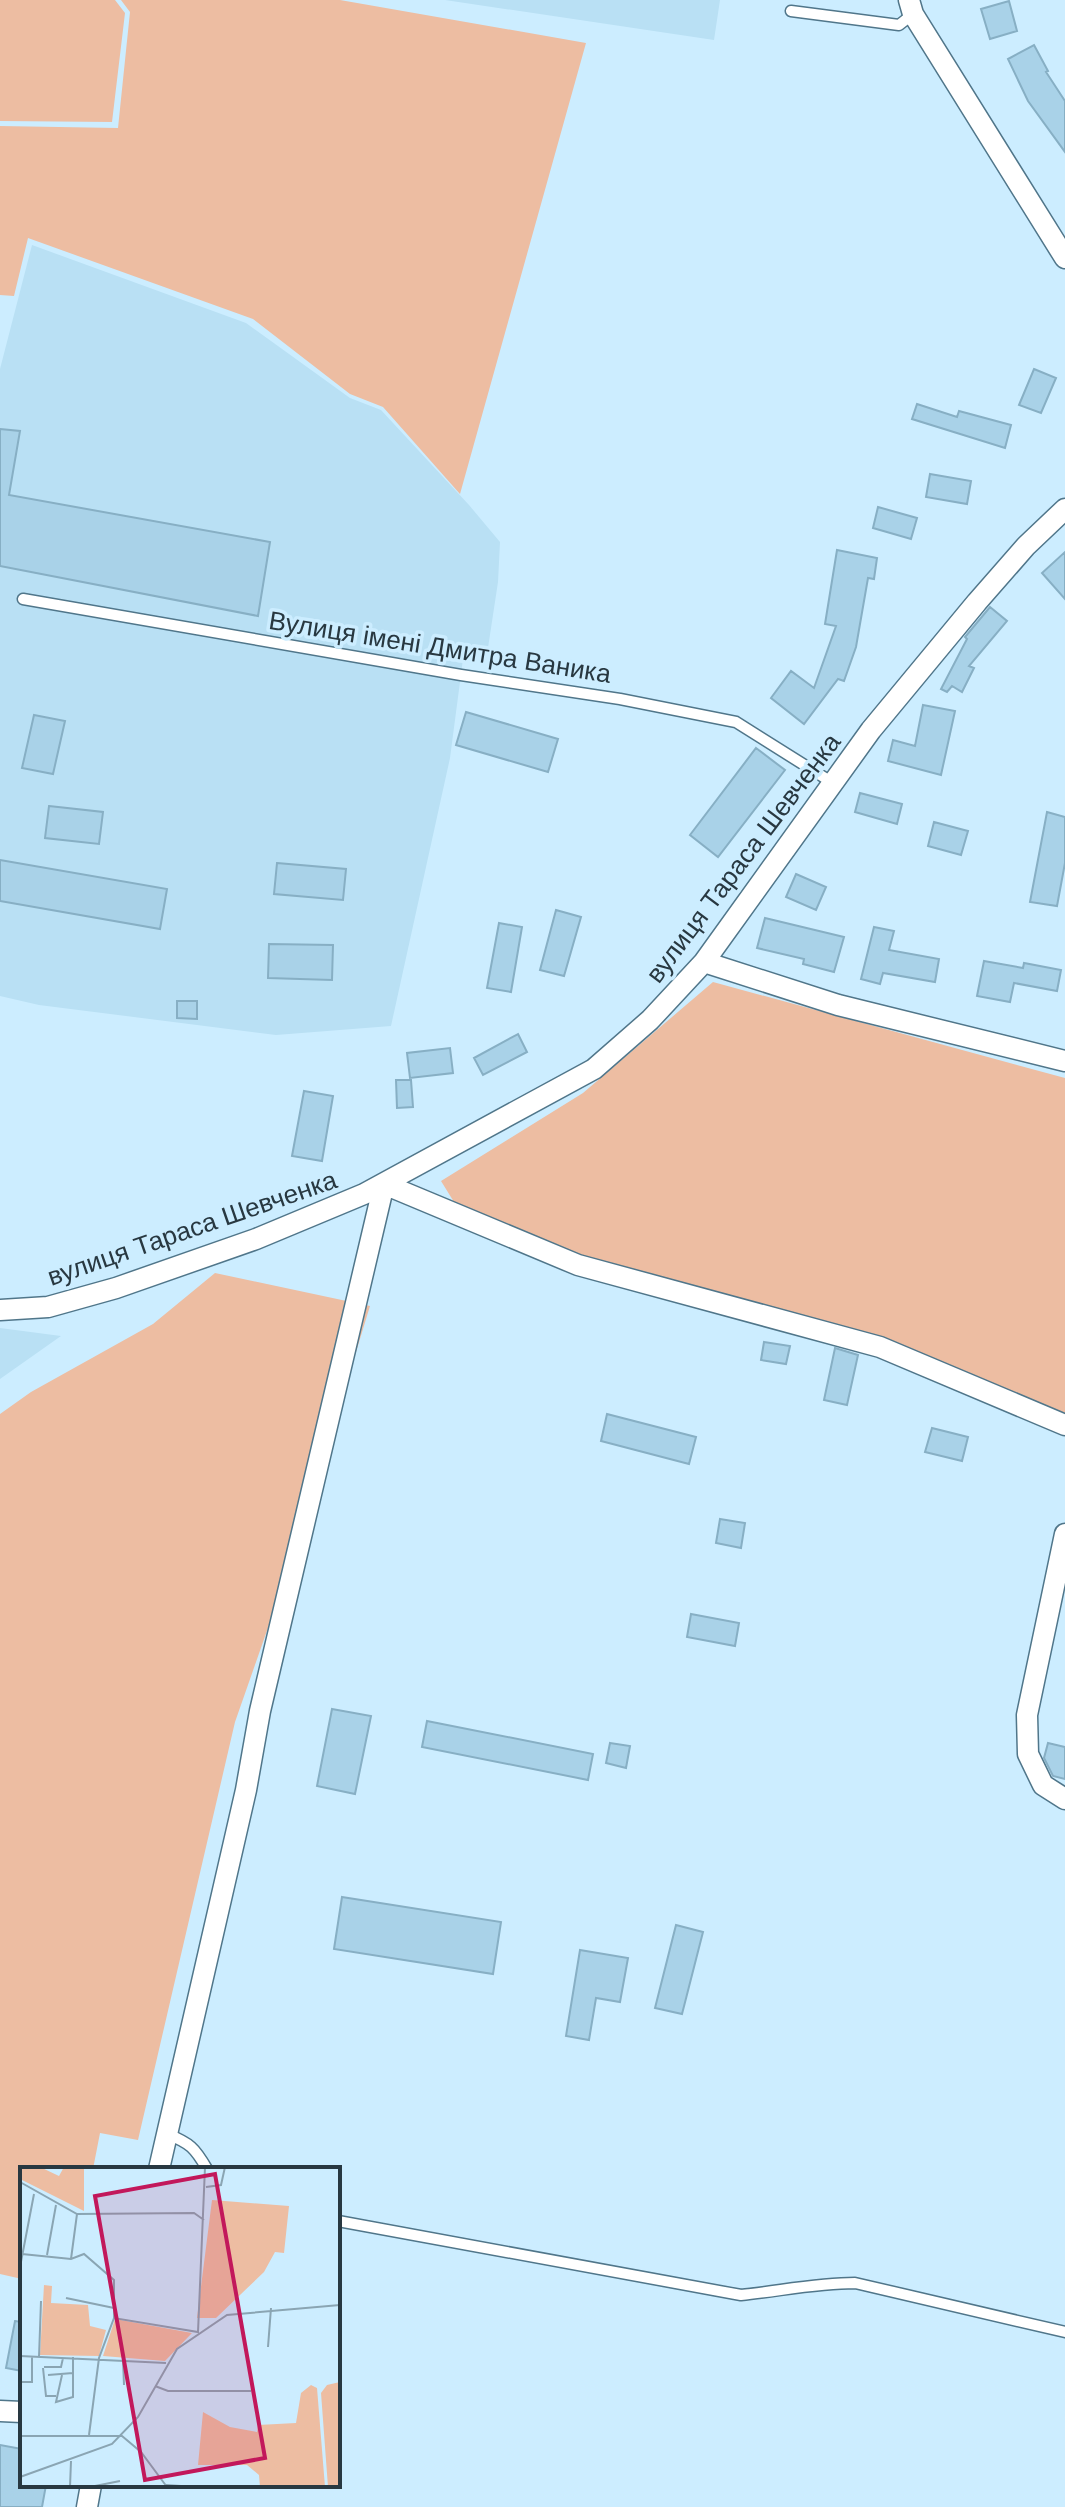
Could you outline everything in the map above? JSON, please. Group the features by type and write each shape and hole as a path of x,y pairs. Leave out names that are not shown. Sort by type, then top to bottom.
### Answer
{"street":[{"path":"911,7 1065,258"},
{"name":"вулиця Тараса Шевченка","path":"0,1310 48,1307 116,1288 256,1239 364,1194 594,1069 650,1020 704,962 871,730 1026,546 1065,509"},
{"path":"704,962 838,1005 1065,1061"},
{"path":"159,2167 246,1790 260,1711 384,1184 578,1265 880,1347 1065,1425"},
{"path":"1065,1534 1027,1715 1028,1754 1043,1785 1065,1799"},
{"path":"0,2411 20,2412"},
{"path":"87,2507 91,2487"}],"lane":[{"path":"791,11 899,25 911,7"},
{"name":"Вулиця імені Дмитра Ваника","path":"23,599 461,675 620,699 736,722 833,783"},
{"path":"167,2134 188,2142 206,2167"},
{"path":"340,2221 741,2295 824,2283 855,2283 1065,2332"}],"shaded area":[{"path":"0,0 115,0 125,13 112,122 0,121"},
{"path":"121,0 340,0 586,43 460,494 383,407 350,394 253,319 28,238 14,296 0,295 0,126 118,128 130,12"},
{"path":"445,0 720,0 714,40"},
{"path":"32,245 246,323 350,398 381,410 500,542 498,582 486,661 463,659 450,758 391,1026 276,1035 39,1005 0,996 0,369"},
{"path":"713,982 1065,1078 1065,1416 769,1322 658,1295 454,1202 441,1181 583,1093"},
{"path":"215,1273 370,1306 300,1536 235,1722 138,2140 100,2133 93,2167 20,2167 20,2279 0,2274 0,1414 31,1392 153,1324"},
{"path":"0,1328 61,1336 0,1379"}],"building":[{"path":"1009,1 1017,31 990,39 981,9"},
{"path":"1034,45 1046,72 1065,101 1065,152 1028,101 1008,59"},
{"path":"1034,369 1056,378 1041,413 1019,405"},
{"path":"917,404 957,417 959,411 1011,425 1005,448 912,419"},
{"path":"0,429 20,431 9,495 270,542 258,616 0,566"},
{"path":"930,474 971,481 967,504 926,497"},
{"path":"878,507 917,518 911,539 873,528"},
{"path":"837,550 877,558 874,579 868,578 856,647 844,681 838,679 804,724 771,698 791,671 814,688 836,626 825,624"},
{"path":"1065,552 1065,599 1042,573"},
{"path":"990,607 1007,621 969,666 974,668 962,692 952,686 947,692 941,689 967,639 965,637"},
{"path":"923,705 955,711 941,775 888,761 893,740 915,746"},
{"path":"466,712 558,739 548,772 456,745"},
{"path":"34,715 65,721 53,774 22,768"},
{"path":"756,748 785,770 718,857 690,835"},
{"path":"860,793 902,804 897,824 855,812"},
{"path":"49,806 103,812 99,844 45,838"},
{"path":"1047,812 1065,817 1065,863 1057,906 1030,902"},
{"path":"934,822 968,831 961,855 928,846"},
{"path":"0,860 167,889 160,929 0,901"},
{"path":"277,863 346,869 343,900 274,894"},
{"path":"796,874 826,887 816,910 786,897"},
{"path":"556,910 581,917 564,976 540,970"},
{"path":"765,918 844,937 834,972 803,964 804,959 757,948"},
{"path":"499,923 522,927 511,992 487,988"},
{"path":"874,927 894,931 889,950 939,959 935,982 883,973 880,984 861,979"},
{"path":"269,944 333,945 332,980 268,978"},
{"path":"984,961 1023,968 1024,963 1061,970 1057,991 1014,983 1010,1002 977,996"},
{"path":"177,1001 197,1001 197,1019 177,1018"},
{"path":"518,1034 527,1052 483,1075 474,1058"},
{"path":"450,1048 453,1073 410,1078 407,1053"},
{"path":"396,1080 411,1080 413,1107 397,1108"},
{"path":"304,1091 333,1096 322,1161 292,1156"},
{"path":"764,1342 790,1346 786,1364 761,1360"},
{"path":"835,1348 858,1355 847,1405 824,1400"},
{"path":"607,1414 696,1437 689,1464 601,1441"},
{"path":"932,1428 968,1437 962,1461 925,1452"},
{"path":"720,1519 745,1523 741,1548 716,1543"},
{"path":"691,1614 739,1623 735,1646 687,1637"},
{"path":"332,1709 371,1716 355,1794 317,1786"},
{"path":"427,1721 593,1754 588,1780 422,1747"},
{"path":"610,1743 630,1746 626,1768 606,1763"},
{"path":"1048,1743 1065,1747 1065,1779 1053,1776 1044,1758"},
{"path":"342,1897 501,1922 493,1974 334,1949"},
{"path":"676,1925 703,1932 682,2014 655,2008"},
{"path":"580,1950 628,1958 620,2002 596,1998 589,2040 566,2036"},
{"path":"15,2321 20,2322 20,2371 6,2368"},
{"path":"0,2445 20,2449 20,2487 46,2487 42,2507 0,2507"}]}
